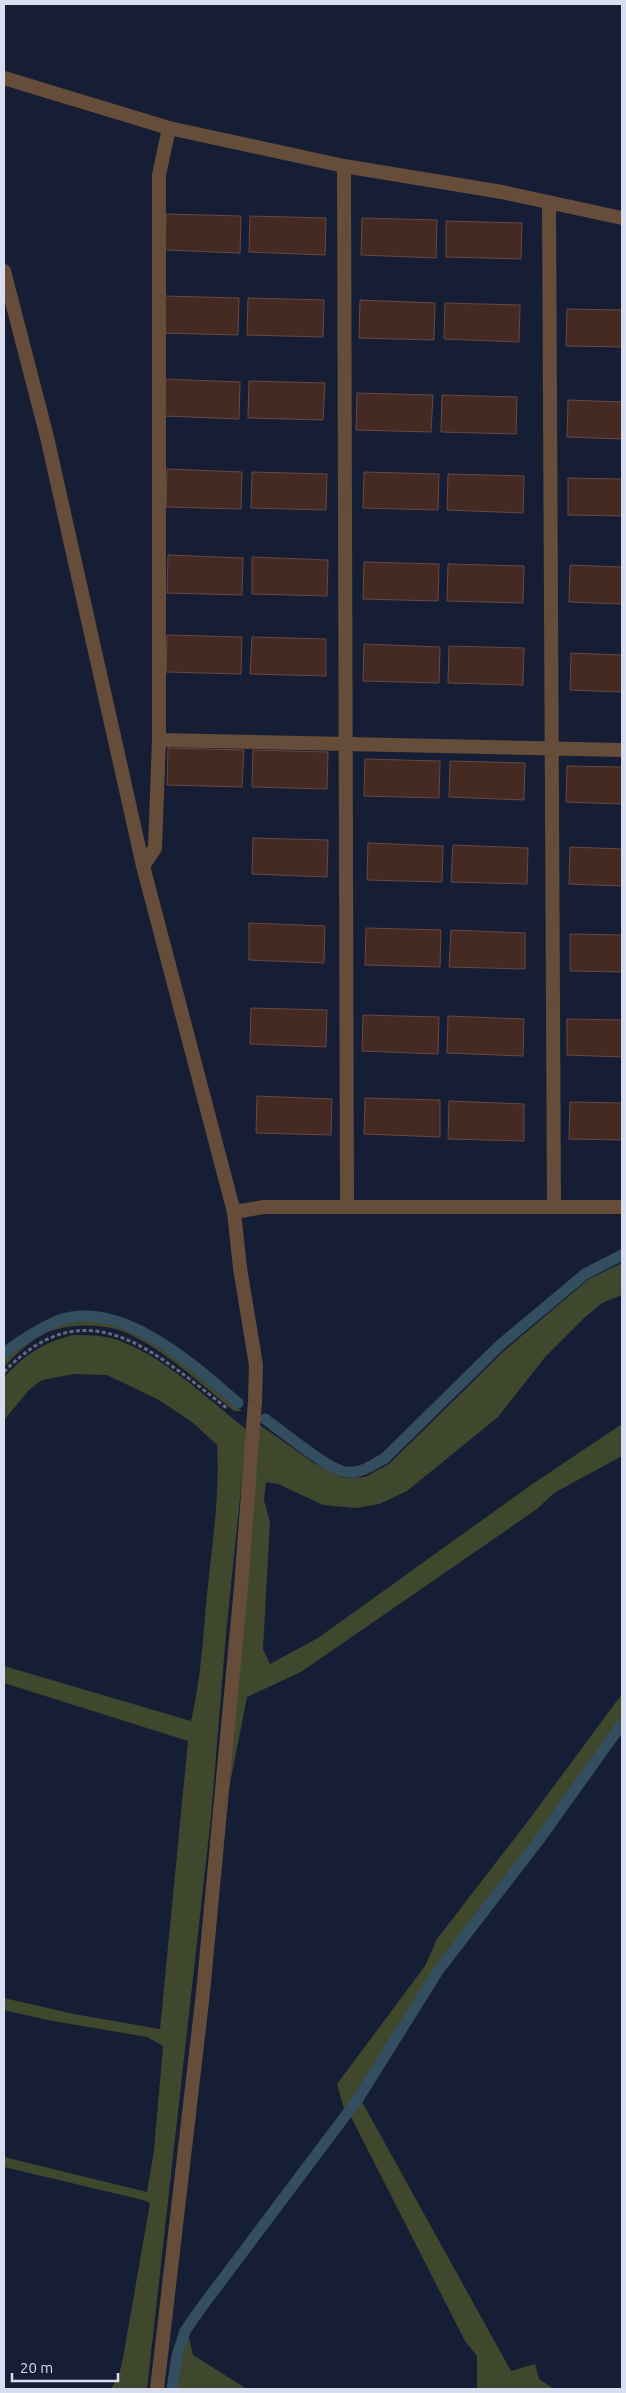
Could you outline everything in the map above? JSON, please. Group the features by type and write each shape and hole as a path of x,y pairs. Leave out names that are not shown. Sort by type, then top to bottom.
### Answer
{"street":[{"path":"4,78 169,128 344,166 502,192 549,204 622,218"},
{"path":"143,866 155,848 159,740 159,175 169,128"},
{"path":"344,166 347,1207"},
{"path":"549,204 554,1207"},
{"path":"4,271 47,437 143,866 234,1212 240,1268 256,1365 239,1607 203,1993 157,2389"},
{"path":"159,740 622,750"},
{"path":"234,1212 264,1207 622,1207"}],"path":[{"path":"4,1372 47,1337 72,1331 104,1331 127,1337 149,1350 252,1428"}],"green space":[{"path":"622,1263 622,1295 602,1303 584,1318 546,1356 498,1417 407,1491 379,1504 356,1508 323,1505 278,1484 266,1482 264,1500 270,1522 263,1649 270,1664 318,1638 531,1485 622,1424 622,1456 554,1493 537,1509 301,1672 247,1697 224,1814 257,1423 314,1463 344,1478 365,1477 389,1464 504,1351 589,1279"},
{"path":"83,1320 107,1323 150,1339 188,1364 242,1411 234,1411 183,1369 143,1341 120,1330 110,1328 76,1326 65,1327 46,1333 23,1348 4,1367 4,1356 32,1337 50,1328"},
{"path":"73,1335 93,1335 112,1338 141,1350 188,1382 247,1430 226,1634 211,1817 147,2389 111,2389 119,2375 123,2358 150,2203 4,2167 4,2157 147,2192 154,2150 163,2046 147,2037 47,2020 4,2010 4,1998 74,2014 160,2029 188,1741 4,1683 4,1666 191,1721 199,1674 215,1520 218,1464 217,1445 192,1422 159,1400 107,1375 74,1374 42,1380 29,1390 4,1420 4,1377 19,1363 43,1346"},
{"path":"622,1694 622,1720 537,1839 435,1969 345,2112 337,2084 425,1966 437,1939 528,1821"},
{"path":"361,2100 511,2371 535,2364 539,2379 554,2389 477,2389 477,2356 465,2341 350,2115"},
{"path":"188,2333 193,2355 247,2389 174,2389"}],"building":[{"path":"166,214 241,216 240,253 165,250"},
{"path":"250,216 326,218 325,255 249,252"},
{"path":"362,218 437,220 436,258 361,255"},
{"path":"446,221 522,223 521,259 446,257"},
{"path":"164,296 239,298 238,335 162,333"},
{"path":"248,298 324,300 323,337 247,335"},
{"path":"360,300 435,303 434,340 359,338"},
{"path":"445,303 520,305 519,342 444,339"},
{"path":"567,309 622,310 622,347 566,346"},
{"path":"164,379 240,382 239,419 164,416"},
{"path":"249,381 325,383 323,420 248,418"},
{"path":"357,393 433,395 431,432 356,430"},
{"path":"442,395 517,397 516,434 441,432"},
{"path":"568,400 622,402 622,439 567,437"},
{"path":"167,469 242,472 241,509 166,507"},
{"path":"252,472 327,474 326,510 251,508"},
{"path":"364,472 439,474 438,510 363,508"},
{"path":"448,474 524,476 523,513 447,510"},
{"path":"568,478 622,479 622,516 568,515"},
{"path":"168,555 243,558 242,595 167,593"},
{"path":"252,557 328,560 327,596 252,594"},
{"path":"364,562 439,564 438,601 363,599"},
{"path":"448,564 524,566 523,603 447,601"},
{"path":"570,565 622,567 622,604 569,602"},
{"path":"167,635 242,637 241,674 166,672"},
{"path":"252,637 326,639 326,676 250,674"},
{"path":"364,644 440,647 439,683 363,681"},
{"path":"449,646 524,648 523,685 448,683"},
{"path":"571,653 622,655 622,692 570,690"},
{"path":"168,748 244,750 242,787 167,785"},
{"path":"253,750 328,752 327,789 252,787"},
{"path":"365,759 440,761 439,798 364,796"},
{"path":"450,761 525,763 524,800 449,797"},
{"path":"567,766 622,767 622,804 566,802"},
{"path":"253,838 328,840 327,877 252,874"},
{"path":"368,843 443,846 442,882 367,880"},
{"path":"453,845 528,848 527,884 451,882"},
{"path":"570,847 622,849 622,886 569,884"},
{"path":"249,923 325,926 324,963 249,960"},
{"path":"366,928 441,930 440,967 365,965"},
{"path":"451,930 525,933 525,969 449,967"},
{"path":"570,934 622,935 622,972 570,971"},
{"path":"251,1008 327,1010 326,1047 250,1044"},
{"path":"363,1015 439,1017 438,1054 362,1051"},
{"path":"448,1016 524,1019 523,1056 447,1053"},
{"path":"567,1019 622,1020 622,1057 567,1055"},
{"path":"257,1096 332,1099 331,1135 256,1133"},
{"path":"365,1098 440,1100 440,1137 364,1134"},
{"path":"449,1101 524,1104 524,1141 448,1139"},
{"path":"570,1102 622,1103 622,1140 569,1139"}],"waterway":[{"path":"265,1419 305,1449 338,1469 346,1472 356,1472 366,1468 385,1458 500,1345 585,1274 622,1255"},
{"path":"4,1353 29,1335 57,1321 81,1316 106,1318 130,1326 155,1339 178,1354 238,1403"},
{"path":"172,2389 177,2356 185,2331 358,2099 438,1971 539,1840 622,1724"}]}
